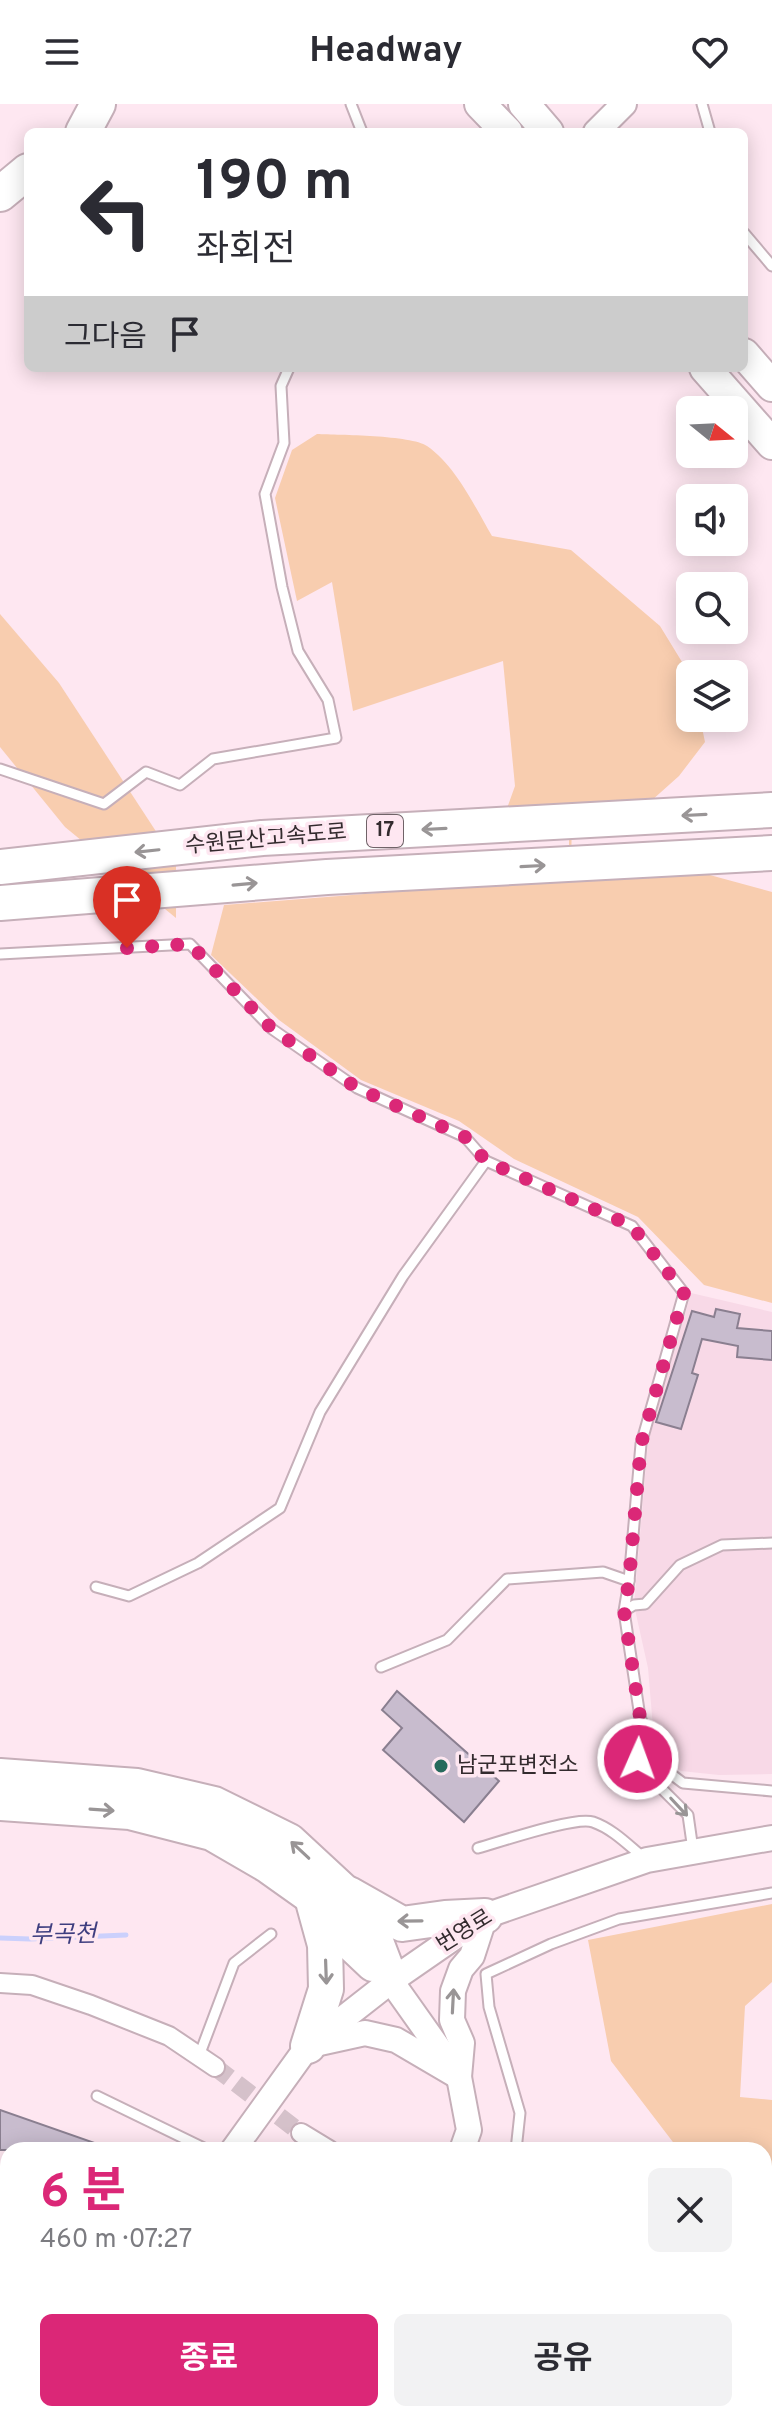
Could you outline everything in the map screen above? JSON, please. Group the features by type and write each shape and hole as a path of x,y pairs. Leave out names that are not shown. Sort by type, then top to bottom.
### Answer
{"highway":[{"path":"62,128 75,104"},
{"path":"85,128 98,104"},
{"path":"0,194 24,174"},
{"path":"0,216 24,201"},
{"name":"수원문산고속도로","path":"0,867 262,838 772,810"},
{"name":"수원문산고속도로","path":"0,903 327,877 772,853"},
{"path":"12,1790 137,1786 214,1804 289,1841 328,1894 375,1939 391,1981"},
{"path":"328,1894 402,1924 485,1916"},
{"path":"308,2046 326,1989 328,1894"}],"main road":[{"path":"480,104 503,128"},
{"path":"524,104 545,128"},
{"path":"748,350 772,365"},
{"path":"748,359 772,386"},
{"path":"709,372 772,444"},
{"path":"732,372 772,414"}],"street":[{"path":"600,128 624,104"},
{"name":"번영로","path":"239,2142 308,2046 391,1981 485,1916 647,1860 772,1838"},
{"path":"465,2142 469,2130 459,2077 462,2043 452,2020 453,1991 461,1969 479,1965 485,1916"},
{"path":"391,1981 459,2077"},
{"path":"0,1983 32,1985 91,2005 169,2036 207,2061"},
{"path":"308,2046 365,2033 396,2040 459,2077"},
{"path":"301,2133 316,2142"}],"lane":[{"path":"351,104 360,128"},
{"path":"702,104 709,128"},
{"path":"748,238 772,266"},
{"path":"0,769 104,804 146,772 180,785 213,759 336,738 328,700 298,651 282,587 265,494 284,443 281,386 287,372"},
{"path":"0,954 190,944 272,1029 357,1088 465,1137 486,1161 632,1226 684,1293 641,1444 624,1611 640,1717 659,1765 683,1783 772,1791"},
{"path":"96,1587 129,1596 198,1563 280,1508 320,1412 403,1276 486,1161"},
{"path":"624,1611 634,1605 645,1604 680,1565 722,1545 772,1543"},
{"path":"381,1667 447,1640 507,1579 603,1572 629,1581"},
{"path":"640,1717 636,1739 638,1759 653,1780 688,1815 694,1852"},
{"path":"478,1848 589,1820 607,1828 647,1860"},
{"path":"517,2142 520,2113 479,1965 551,1944 619,1919 772,1893"},
{"path":"207,2061 234,1963 271,1934"},
{"path":"97,2096 192,2142"}],"shaded area":[{"path":"317,434 391,438 427,446 456,476 492,536 571,550 660,626 681,660 676,660 676,732 703,732 705,742 679,776 651,801 572,807 571,877 695,871 772,892 772,1303 704,1285 638,1217 514,1159 459,1121 361,1080 279,1020 211,955 224,905 569,878 569,808 506,811 515,786 503,661 353,711 332,582 297,601 275,498 292,450"},
{"path":"0,614 59,683 176,862 176,918 65,827 0,747"},
{"path":"691,1293 772,1312 772,1774 719,1775 681,1771 667,1762 654,1739 648,1668 634,1605 648,1442"},
{"path":"772,1904 772,1982 745,2006 740,2097 772,2100 772,2142 673,2142 611,2061 588,1940"}],"building":[{"path":"716,1309 740,1314 737,1328 772,1331 772,1360 737,1357 738,1346 702,1339 692,1373 698,1375 681,1429 656,1422 692,1311 714,1317"},
{"name":"남군포변전소","path":"397,1691 499,1781 464,1822 383,1750 402,1728 382,1710"},
{"path":"0,2110 92,2142 0,2142"}],"waterway":[{"name":"부곡천","path":"0,1938 126,1935"}],"tunnel":[{"path":"215,2067 301,2133"}],"place":[{"name":"남군포변전소","path":"441,1766"}],"route":[{"path":"127,948 190,944 272,1029 357,1088 465,1137 486,1161 632,1226 684,1293 641,1444 624,1611 640,1717 636,1739 638,1759"}]}
